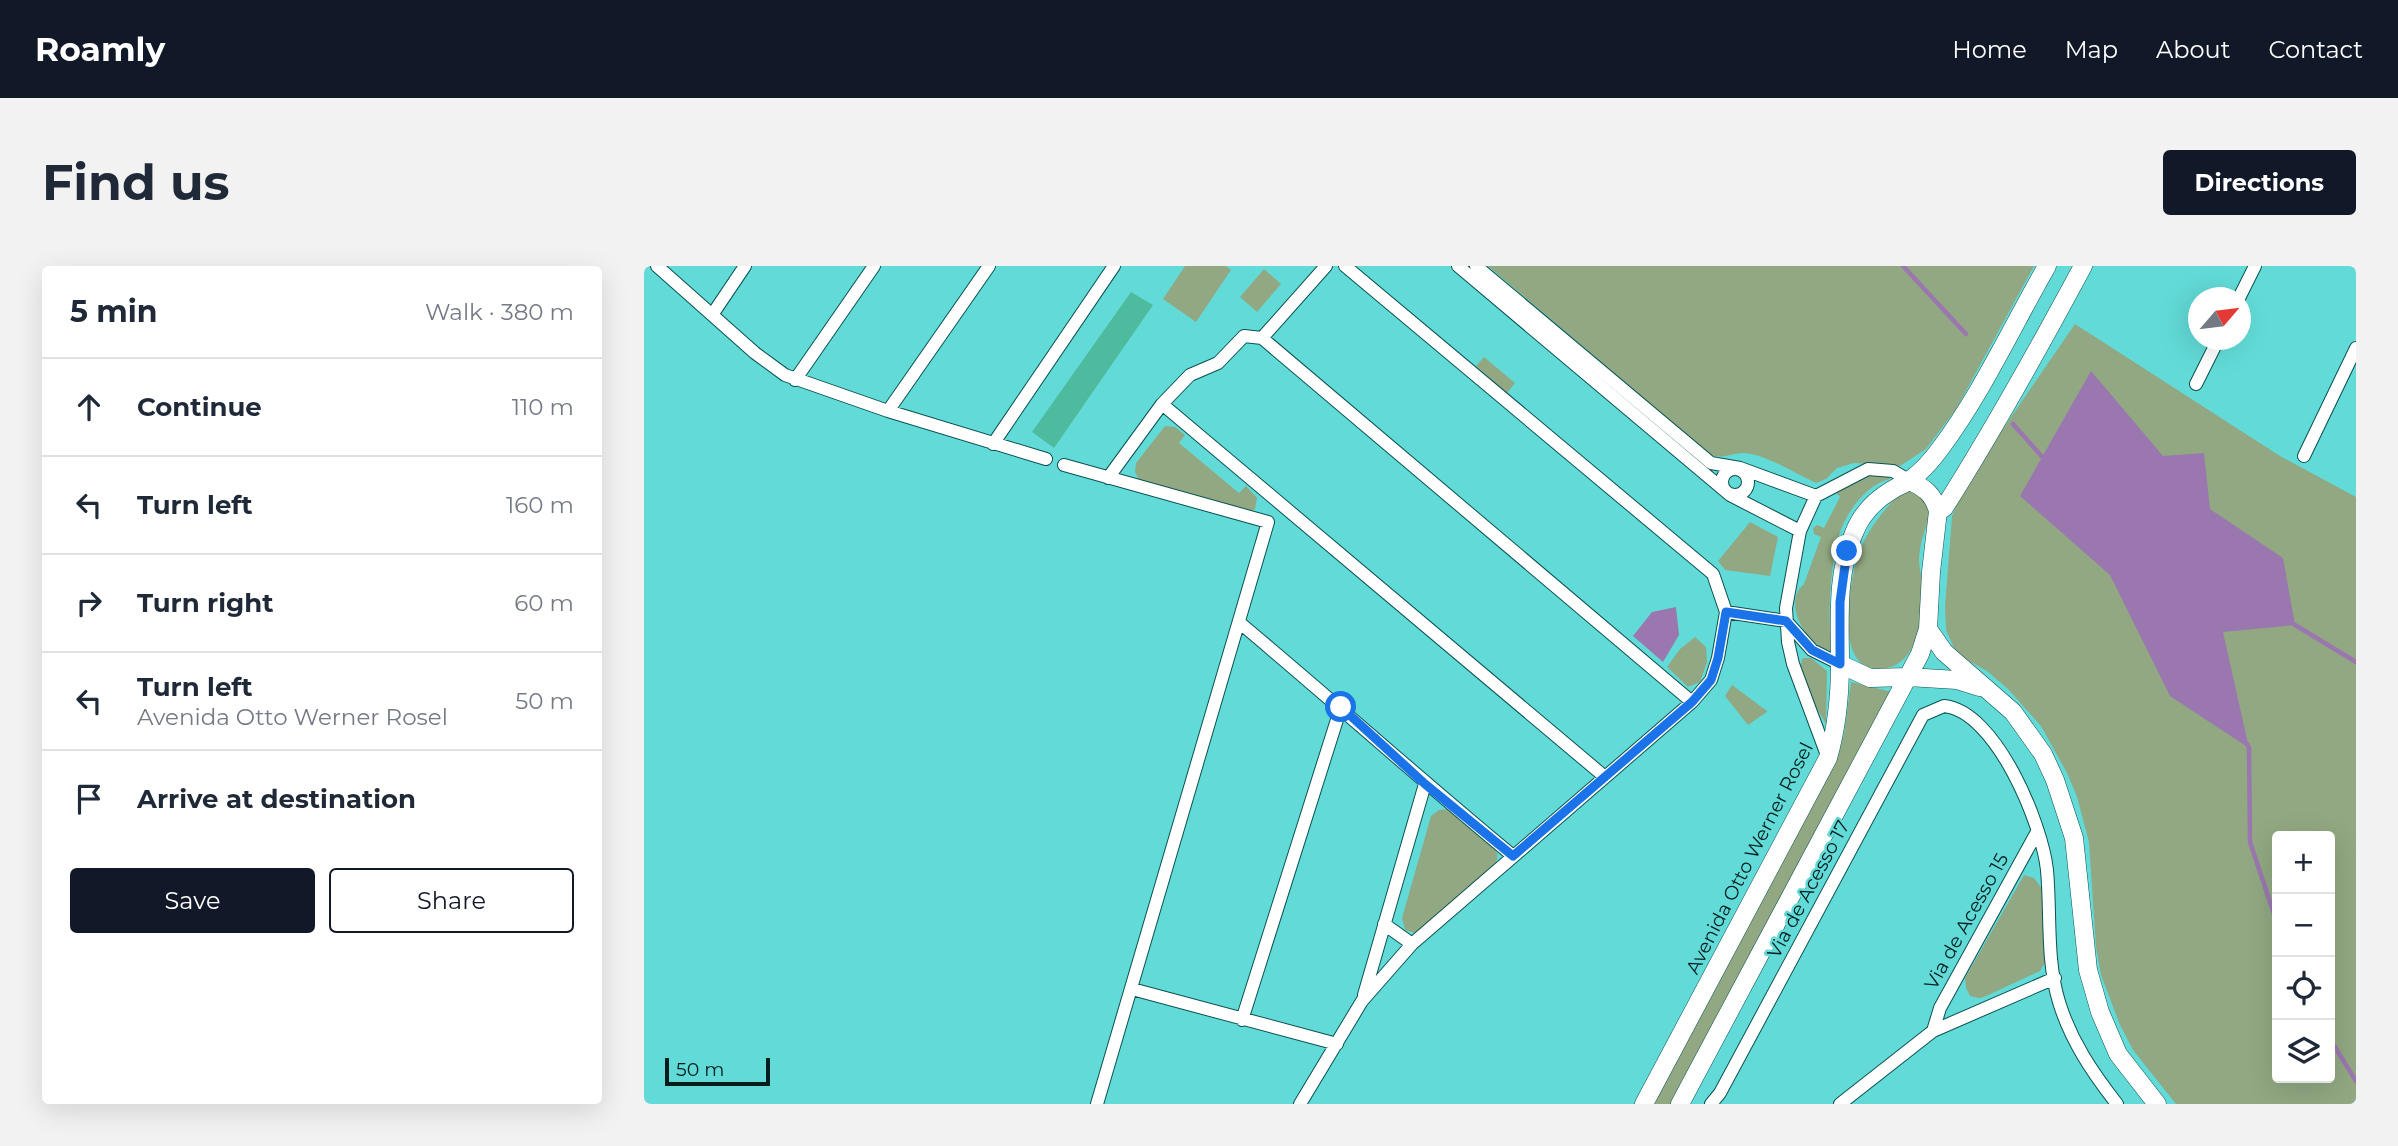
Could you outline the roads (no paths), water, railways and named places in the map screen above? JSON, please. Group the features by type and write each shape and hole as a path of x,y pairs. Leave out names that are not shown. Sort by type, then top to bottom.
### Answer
{"street":[{"path":"657,266 755,353 795,380 1046,459"},
{"path":"712,315 745,266"},
{"path":"795,380 874,266"},
{"path":"888,411 989,266"},
{"path":"1262,338 1326,266"},
{"path":"1300,1104 1362,1001 1412,944 1692,702 1711,680 1726,612 1713,574 1345,266"},
{"path":"1458,266 1730,495 1800,531"},
{"path":"1476,266 1712,463 1740,468 1816,496"},
{"name":"Avenida Otto Werner Rosel","path":"1644,1104 1828,758 1836,730 1840,602 1847,551 1854,531 1874,503 1910,481 1938,452 1961,419 2046,266"},
{"path":"1938,511 1944,508 2014,392 2083,266"},
{"path":"2244,287 2255,266"},
{"path":"993,444 1110,267"},
{"path":"1108,478 1162,404 1190,375 1218,363 1244,336 1262,338 1692,702"},
{"path":"2304,456 2356,348"},
{"path":"2196,384 2213,350"},
{"path":"1162,404 1605,777"},
{"path":"1064,465 1268,522"},
{"path":"1730,495 1723,484 1725,475 1733,468 1740,468"},
{"path":"1680,1104 1920,654 1928,629 1938,511 1934,498 1924,488 1893,471 1868,469 1816,496 1800,531 1786,621 1793,664 1828,758"},
{"path":"1102,1103 1132,989 1275,500"},
{"path":"1726,612 1786,621 1812,650 1870,678 1957,680 1994,694"},
{"path":"1240,623 1341,707 1425,784 1513,856"},
{"path":"1928,629 1944,652 1994,694 2029,733 2043,754 2055,780 2074,838 2088,970 2100,1012 2118,1054 2157,1104"},
{"path":"1242,1020 1341,707"},
{"name":"Via de Acesso 17","path":"1711,1104 1719,1099 1923,715 1936,708 1953,707 1961,710 1991,738 2012,770 2026,799 2037,832"},
{"path":"1362,1001 1425,784"},
{"path":"2037,832 2044,849 2047,870 2049,953 2060,1003 2088,1067 2111,1103"},
{"name":"Via de Acesso 15","path":"1933,1031 1940,1008 2037,832"},
{"path":"1384,923 1412,944"},
{"path":"1840,1104 1933,1031 2055,978"},
{"path":"1132,989 1338,1044"}],"waterway":[{"path":"1903,266 1966,334"},
{"path":"2013,424 2045,460"},
{"path":"2295,625 2356,662"},
{"path":"2247,744 2250,842 2272,908"},
{"path":"2335,1047 2356,1081"}]}
